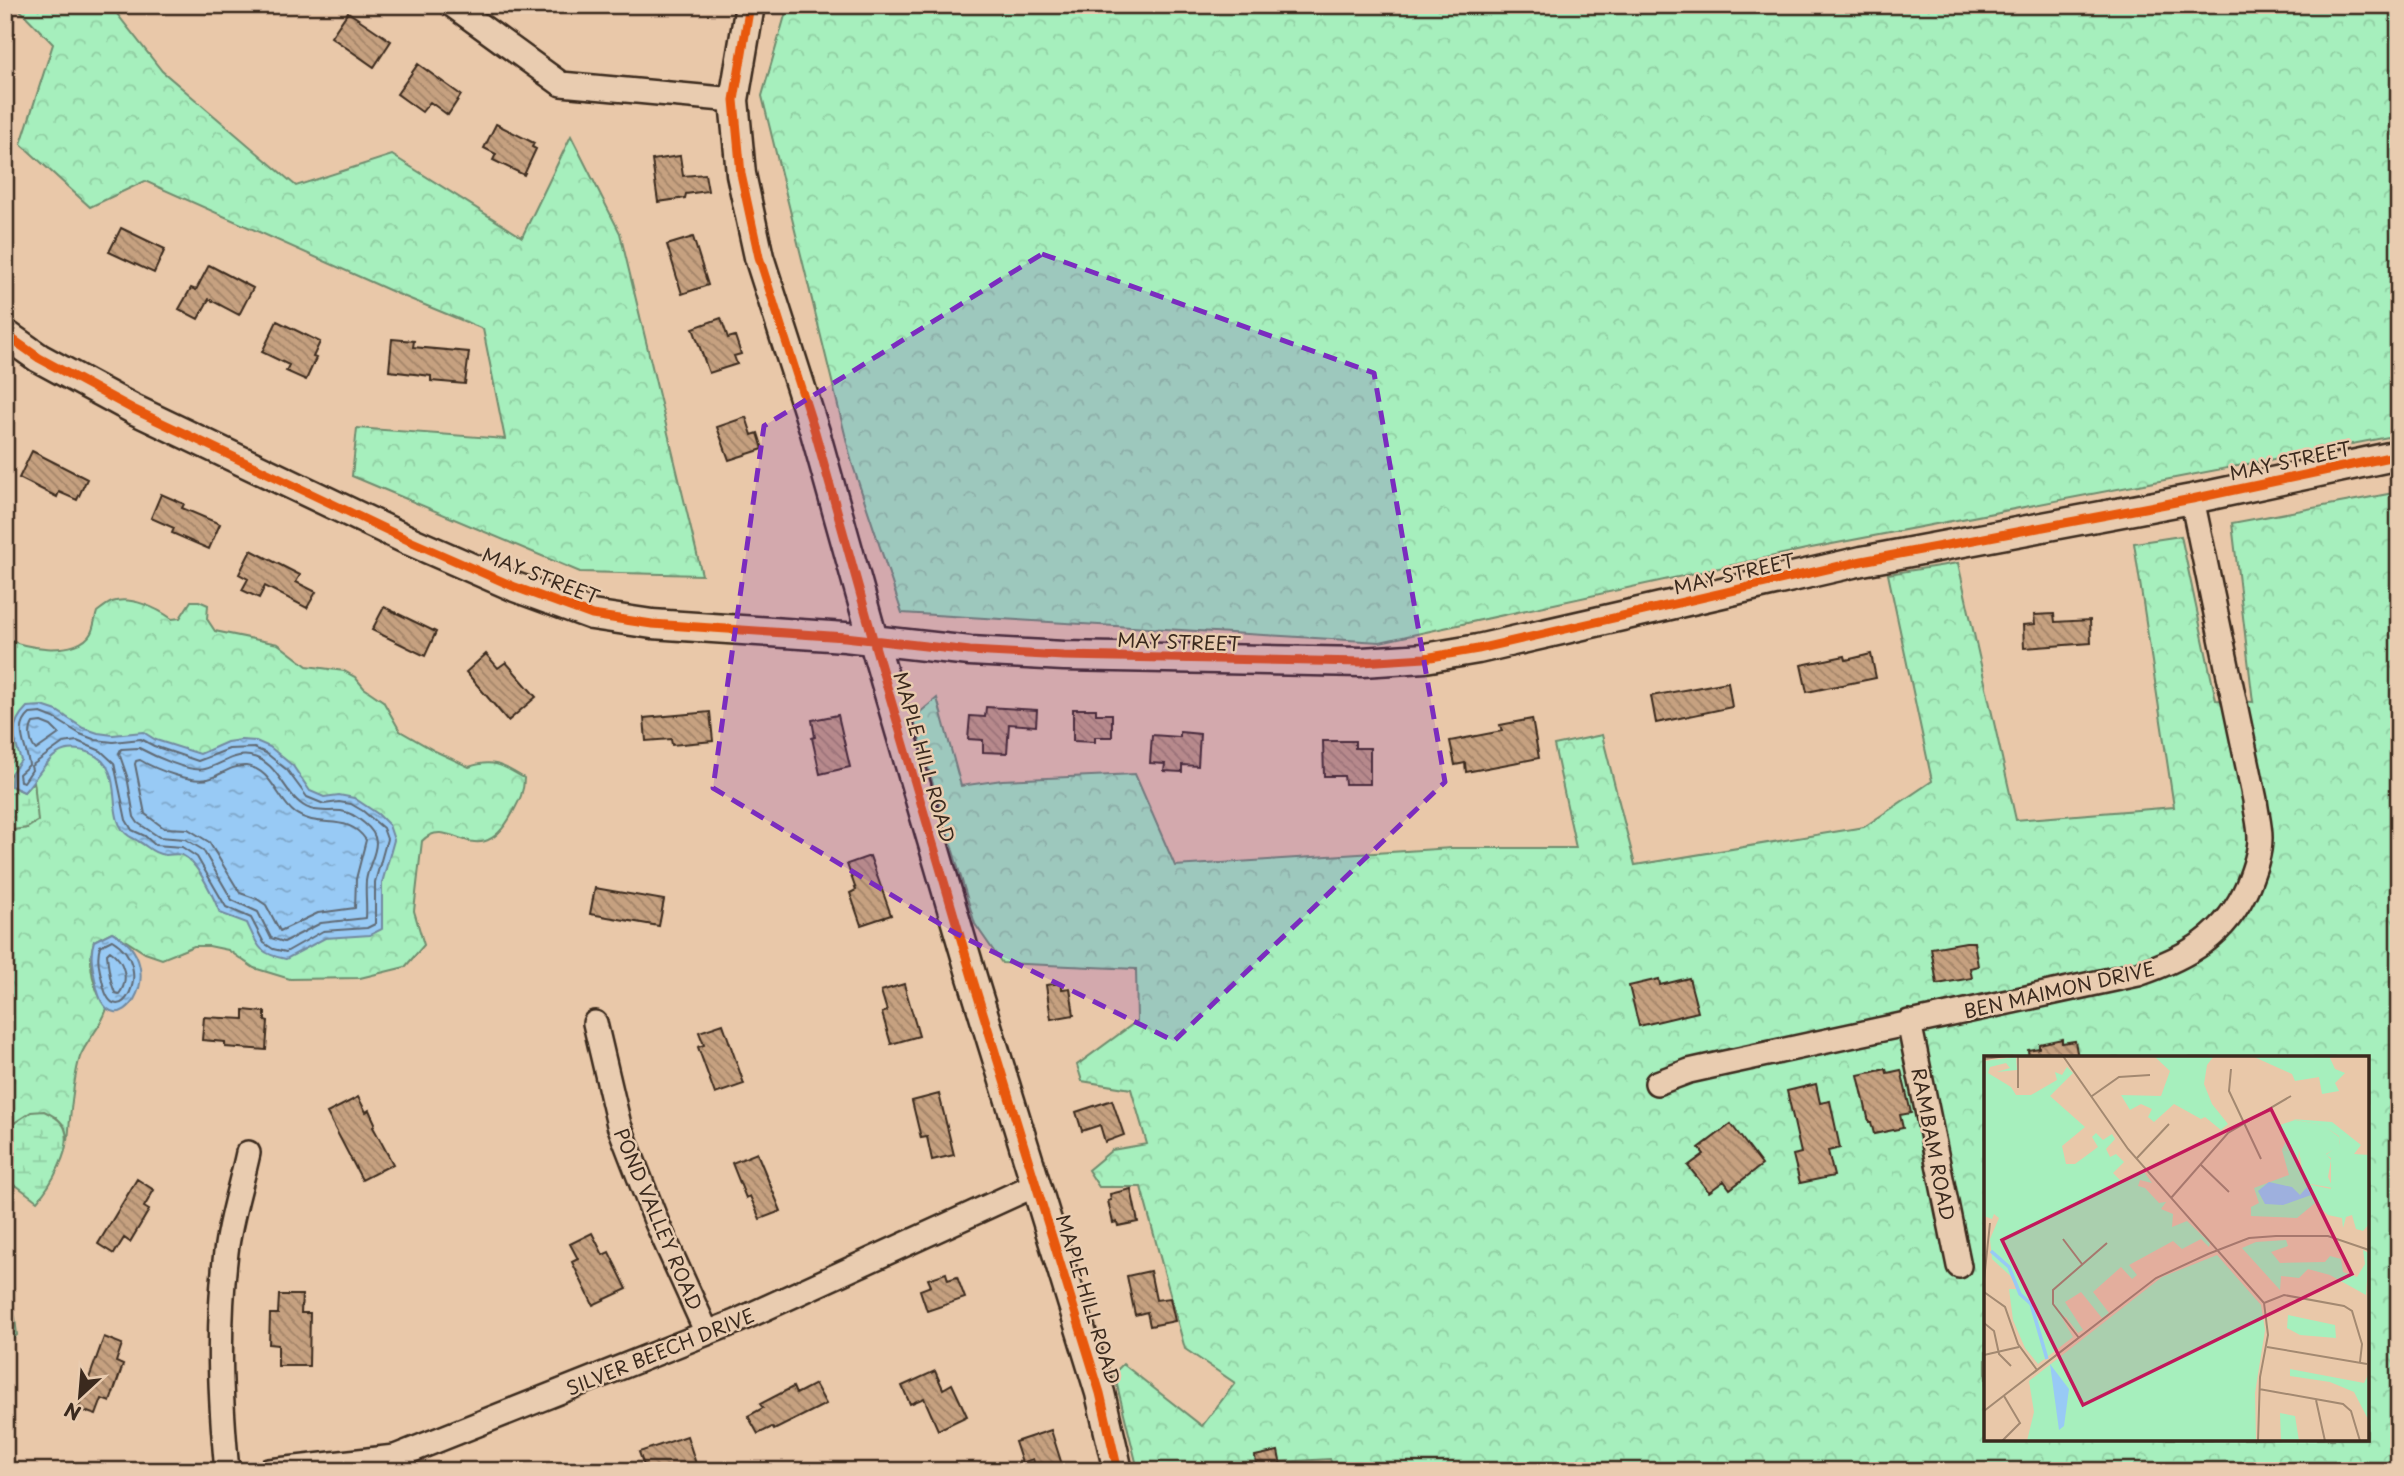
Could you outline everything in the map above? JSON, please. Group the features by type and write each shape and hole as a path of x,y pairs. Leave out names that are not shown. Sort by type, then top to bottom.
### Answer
{"street":[{"path":"452,5 561,84 734,100"},
{"name":"MAPLE HILL ROAD","path":"750,5 734,100 741,174 759,257 815,432 972,977 1100,1393 1118,1471"},
{"name":"MAY STREET","path":"5,334 39,358 133,409 410,541 515,587 592,615 628,621 873,639 970,651 1064,656 1349,662 1425,658 1478,649 1862,561 2192,499 2399,455"},
{"name":"BEN MAIMON DRIVE","path":"1657,1083 1689,1071 2138,974 2170,963 2191,952 2215,934 2234,913 2256,866 2260,838 2252,787 2192,499"},
{"name":"RAMBAM ROAD","path":"1909,1022 1959,1266"},
{"name":"POND VALLEY ROAD","path":"594,1023 619,1125 657,1223 707,1333"},
{"path":"227,1471 220,1391 220,1323 227,1250 248,1153"},
{"name":"SILVER BEECH DRIVE","path":"269,1471 395,1457 707,1333 1037,1184"}],"highlighted area":[{"path":"1042,254 1374,373 1445,782 1174,1041 955,933 713,788 764,426"}],"green space":[{"path":"15,5 110,5 162,71 296,186 392,155 522,237 571,136 620,233 702,575 580,572 352,476 357,428 505,439 483,329 145,181 90,207 21,144 53,44"},
{"path":"788,5 2399,5 2399,435 1806,549 1380,642 902,613 852,463 762,96"},
{"path":"2399,492 2399,1471 1334,1471 1330,1459 1138,1470 1114,1373 1123,1364 1202,1426 1235,1383 1185,1349 1141,1187 1099,1187 1088,1170 1112,1150 1147,1144 1131,1089 1082,1081 1077,1065 1137,1021 1136,969 1002,963 975,924 913,718 937,698 961,786 1002,780 1135,774 1175,866 1452,848 1576,848 1554,745 1602,735 1635,865 1864,827 1932,781 1888,574 1958,563 2016,820 2174,807 2134,543 2181,536 2216,700 2253,702 2232,523"},
{"path":"191,601 208,605 207,619 215,631 278,644 307,666 344,671 355,677 364,688 383,701 400,731 469,767 492,763 510,770 524,778 521,797 500,832 488,840 476,842 443,833 433,834 422,841 414,911 424,945 405,967 360,978 290,979 254,968 228,950 209,946 194,946 162,959 145,953 112,932 94,941 91,958 93,976 98,993 107,1008 80,1057 68,1141 65,1128 56,1117 20,1120 5,1129 5,831 27,828 35,794 34,782 12,773 5,781 5,637 13,642 37,648 63,648 85,640 91,633 97,612 112,602 144,604 172,619 180,618"},
{"path":"12,772 11,786 24,792 34,781 38,821 27,828 5,831 5,781"},
{"path":"44,1111 62,1123 67,1137 59,1167 37,1201 17,1186 5,1186 5,1129 31,1112"},
{"path":"5,1290 15,1318 17,1335 5,1344"}],"water":[{"path":"42,706 98,733 113,735 143,732 156,740 200,754 227,742 256,741 270,747 293,766 310,791 324,797 339,795 354,798 389,825 394,840 382,883 382,929 370,935 325,938 286,959 270,955 257,944 247,923 220,913 205,881 188,859 180,854 154,852 121,828 109,770 102,760 90,753 67,750 51,759 24,792 11,786 12,772 21,760 14,732 17,720 27,707"},
{"path":"112,932 131,947 139,965 140,983 134,999 125,1009 114,1012 104,1004 96,984 92,957 94,941"}],"building":[{"path":"348,12 391,41 374,67 331,37"},
{"path":"418,64 461,95 448,115 430,102 422,112 397,94"},
{"path":"496,124 534,143 532,147 536,149 524,175 493,160 496,154 484,148"},
{"path":"680,156 683,176 705,174 708,191 658,202 652,160"},
{"path":"121,228 165,249 154,273 109,252"},
{"path":"693,237 708,285 682,294 667,245"},
{"path":"209,265 253,288 239,315 209,299 198,319 179,309 191,288 196,290"},
{"path":"721,318 728,338 735,336 741,354 734,356 737,364 709,373 693,328"},
{"path":"277,321 320,342 306,380 286,371 289,365 262,352"},
{"path":"392,339 414,341 413,347 469,352 465,384 431,381 431,376 389,371"},
{"path":"746,417 752,435 758,433 763,449 729,460 717,427"},
{"path":"32,451 87,479 77,500 59,492 57,497 19,478"},
{"path":"161,494 184,504 182,508 220,524 209,549 172,533 174,528 151,518"},
{"path":"251,550 300,575 296,582 316,592 307,608 265,586 259,598 242,590 248,579 239,574"},
{"path":"384,607 436,632 425,656 372,630"},
{"path":"2054,614 2055,622 2090,620 2091,643 2024,648 2023,625 2035,624 2034,615"},
{"path":"486,654 498,668 506,662 536,697 508,721 466,672"},
{"path":"1871,654 1876,678 1807,692 1801,665"},
{"path":"1728,682 1732,707 1656,723 1651,696"},
{"path":"986,707 1037,710 1036,726 1009,724 1007,753 983,752 983,740 968,739 970,716 985,717"},
{"path":"1073,709 1096,709 1096,714 1112,714 1112,737 1095,737 1095,742 1073,741"},
{"path":"710,712 713,741 672,745 671,739 646,741 644,718"},
{"path":"838,715 850,767 820,774 812,738 815,737 812,720"},
{"path":"1532,719 1539,758 1466,772 1465,763 1455,765 1450,741 1502,731 1500,725"},
{"path":"1180,732 1200,734 1198,766 1182,765 1182,772 1164,771 1165,764 1150,763 1152,735 1180,737"},
{"path":"1323,741 1355,741 1355,748 1370,748 1370,784 1345,784 1344,776 1324,776"},
{"path":"870,856 891,915 861,925 850,893 856,890 847,864"},
{"path":"595,888 664,900 659,926 590,914"},
{"path":"1974,942 1978,966 1970,968 1972,978 1937,984 1931,948"},
{"path":"1689,978 1698,1012 1639,1026 1629,986 1659,979 1660,985"},
{"path":"1062,983 1062,989 1070,988 1074,1015 1051,1019 1046,985"},
{"path":"904,984 919,1036 891,1044 882,1013 887,1011 881,991"},
{"path":"244,1010 265,1012 265,1020 268,1021 266,1050 225,1047 225,1042 202,1040 204,1017 244,1019"},
{"path":"723,1024 744,1084 715,1094 698,1047 704,1045 699,1032"},
{"path":"2062,1039 2062,1043 2075,1041 2078,1056 2029,1056 2028,1050 2039,1048 2039,1044"},
{"path":"1886,1069 1887,1073 1901,1070 1911,1113 1900,1115 1903,1128 1874,1134 1858,1075"},
{"path":"1816,1084 1820,1103 1830,1101 1840,1148 1828,1151 1834,1176 1800,1183 1793,1155 1801,1153 1787,1091"},
{"path":"939,1094 954,1155 932,1160 927,1137 921,1138 912,1101"},
{"path":"358,1097 366,1112 369,1110 375,1123 373,1127 393,1164 362,1180 327,1113"},
{"path":"1112,1100 1124,1135 1105,1142 1100,1125 1082,1131 1076,1112"},
{"path":"1731,1124 1762,1165 1730,1189 1724,1181 1709,1192 1688,1166 1704,1154 1699,1148"},
{"path":"757,1153 781,1211 760,1219 750,1196 746,1198 732,1163"},
{"path":"137,1179 154,1190 144,1207 149,1210 130,1242 124,1238 114,1254 98,1244"},
{"path":"1131,1189 1138,1222 1118,1226 1117,1222 1113,1223 1108,1201 1111,1200 1110,1194"},
{"path":"592,1233 603,1255 609,1252 627,1289 593,1305 572,1262 578,1259 570,1244"},
{"path":"1150,1271 1156,1300 1170,1298 1175,1321 1150,1326 1147,1312 1135,1315 1127,1276"},
{"path":"946,1273 948,1280 957,1277 965,1298 927,1311 920,1290 931,1286 928,1279"},
{"path":"279,1295 302,1295 301,1313 310,1313 309,1366 278,1366 278,1345 269,1344 270,1314 278,1314"},
{"path":"104,1337 122,1344 116,1362 123,1365 110,1402 102,1399 96,1415 78,1409"},
{"path":"935,1371 943,1389 952,1384 967,1416 938,1430 924,1398 910,1404 902,1386"},
{"path":"815,1384 826,1404 774,1430 772,1427 758,1434 748,1416 763,1408 760,1404 793,1387 796,1394"},
{"path":"1051,1430 1064,1471 1037,1471 1033,1459 1022,1463 1015,1442"},
{"path":"687,1436 697,1467 686,1471 646,1471 639,1452"},
{"path":"1278,1451 1282,1471 1257,1471 1255,1456"}],"cycle path":[{"path":"750,5 734,100 741,174 759,257 815,432 972,977 1100,1393 1118,1471"},
{"path":"5,334 39,358 133,409 410,541 515,587 592,615 652,624 845,637 970,651 1064,656 1362,662 1425,658 1478,649 1862,561 2192,499 2399,455"}]}
